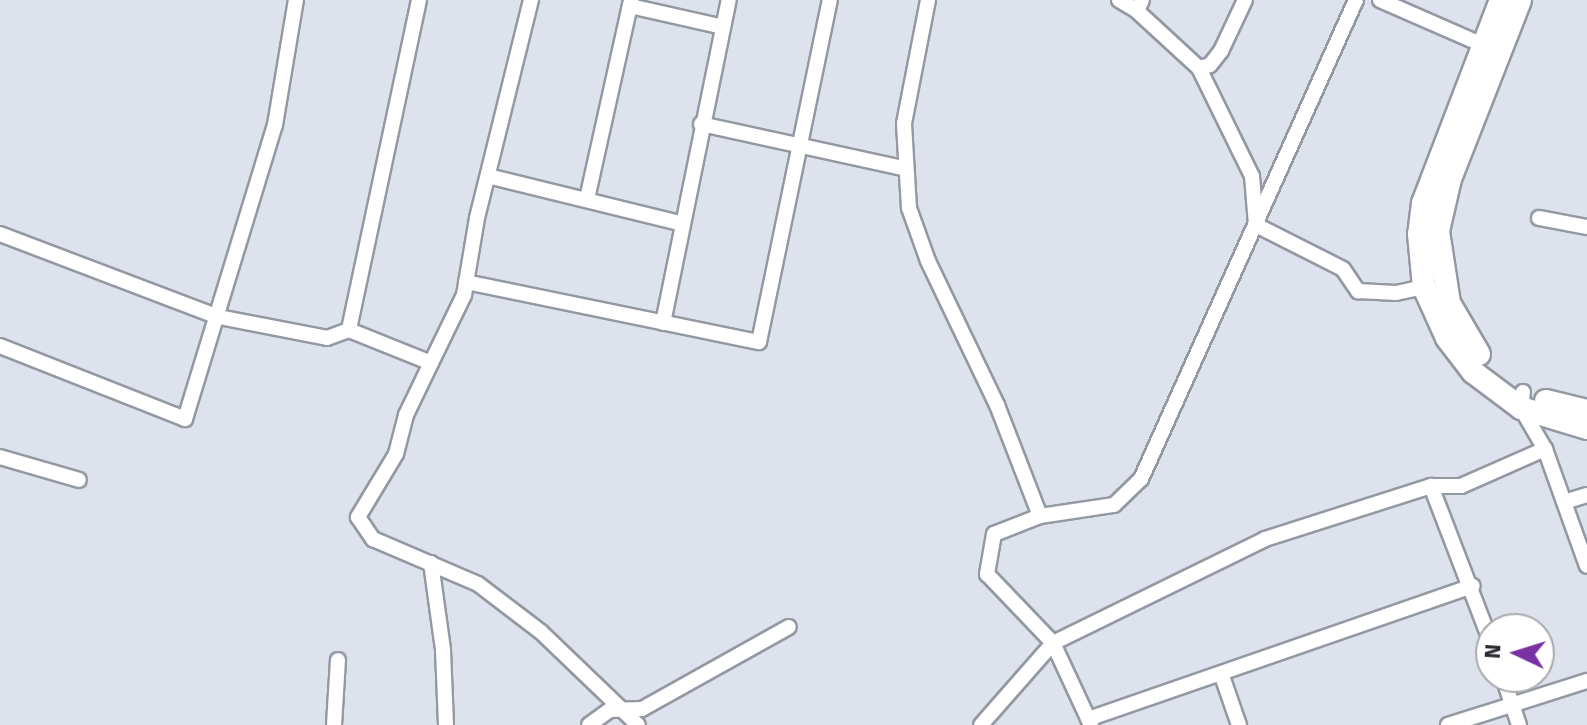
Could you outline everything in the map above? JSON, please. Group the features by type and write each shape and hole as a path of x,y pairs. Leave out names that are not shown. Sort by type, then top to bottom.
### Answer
{"main road":[{"path":"1501,0 1423,203 1419,234 1424,287 1480,368 1522,400 1587,428"},
{"path":"1454,334 1438,253 1442,207 1520,0"},
{"path":"1522,400 1587,411"}],"street":[{"path":"0,346 185,419 219,317 275,125 296,0"},
{"path":"349,330 419,0"},
{"path":"531,0 459,310 406,415 396,454 358,517 373,539 478,584 541,632 638,725"},
{"path":"663,323 680,223 729,0"},
{"path":"466,282 759,342 830,0"},
{"path":"928,0 904,124 903,168 909,208 928,261 997,405 1040,516"},
{"path":"1119,0 1140,6 1199,68 1252,176 1256,225"},
{"path":"1199,68 1210,65 1221,51 1245,0"},
{"path":"1356,0 1141,479 1114,505 1040,516 994,534 987,574 1053,643 1090,722 1473,586"},
{"path":"1380,0 1483,45"},
{"path":"587,199 630,3 723,27"},
{"path":"701,124 903,168"},
{"path":"488,176 680,223"},
{"path":"1539,218 1587,227"},
{"path":"1256,225 1343,269 1358,291 1396,293 1424,287"},
{"path":"0,234 140,291 219,317 327,338 349,330 431,363"},
{"path":"1522,400 1545,449 1587,566"},
{"path":"981,725 1053,643 1265,539 1431,486 1461,486 1545,449"},
{"path":"0,457 79,480"},
{"path":"1431,486 1482,613"},
{"path":"1564,502 1587,495"},
{"path":"431,563 443,650 446,725"},
{"path":"589,725 610,710 642,709 789,627"},
{"path":"334,725 338,660"},
{"path":"1222,676 1239,725"},
{"path":"1448,725 1587,681"},
{"path":"1508,693 1519,725"}]}
